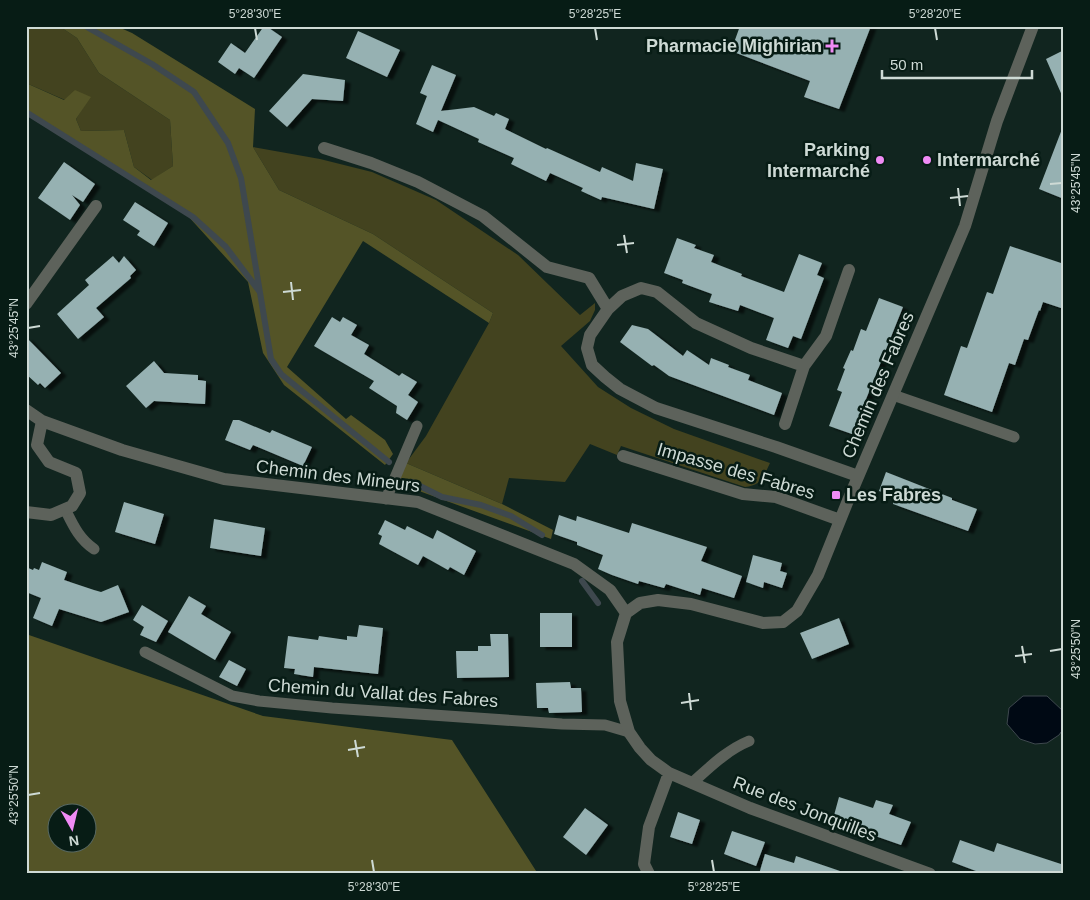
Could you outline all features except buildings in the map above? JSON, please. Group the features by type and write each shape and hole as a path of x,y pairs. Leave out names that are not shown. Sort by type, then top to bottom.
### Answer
{"street":[{"name":"Chemin des Fabres","path":"626,613 640,603 658,600 691,604 763,623 783,622 797,610 818,575 858,476 965,226 997,121 1034,27"},
{"path":"324,148 371,163 418,182 483,216 547,267 589,278 608,309"},
{"path":"26,304 96,206"},
{"path":"785,424 804,366 826,336 849,270"},
{"path":"804,366 751,348 696,323 657,292 641,288 622,296 608,309 590,334 586,348 592,365 620,389 656,408 858,476"},
{"name":"Chemin des Mineurs","path":"26,410 42,421 122,450 224,479 418,502 574,564 610,590 626,613"},
{"path":"26,512 51,515 72,506 80,493 76,473 49,462 37,445 42,421"},
{"name":"Impasse des Fabres","path":"623,456 743,494 776,497 840,520"},
{"path":"626,613 618,642 620,701 628,732 651,760 669,773 648,827 644,864 648,874"},
{"name":"Rue des Jonquilles","path":"669,773 750,808 930,874"}],"lane":[{"path":"893,395 1014,437"},
{"path":"386,499 417,426"},
{"path":"65,509 78,534 86,544 94,549"},
{"name":"Chemin du Vallat des Fabres","path":"145,652 232,696 259,701 562,724 605,725 628,732"},
{"path":"692,783 738,745 749,741"}],"shaded area":[{"path":"26,26 59,26 77,38 99,73 170,120 173,166 152,180 134,167 124,130 81,131 76,119 90,97 65,100 26,83"},
{"path":"59,26 116,26 132,33 255,109 253,147 279,190 373,234 493,313 489,323 363,241 287,367 346,419 351,415 385,440 393,454 385,465 284,385 263,353 248,282 187,215 26,115 26,83 64,100 75,90 91,97 76,119 81,131 124,130 134,167 151,180 173,166 170,120 99,73 77,38"},
{"path":"253,147 320,159 372,172 436,200 518,255 580,315 595,303 595,310 590,321 561,346 598,387 631,408 674,429 770,463 763,477 755,485 745,487 621,446 617,455 590,444 565,482 509,478 502,504 406,463 426,436 493,313 373,234 279,190"},
{"path":"406,463 502,504 553,530 551,539 397,483"},
{"path":"26,634 263,716 452,740 538,874 26,874"},
{"path":"1023,696 1047,696 1064,712 1064,728 1059,735 1047,743 1035,744 1020,739 1007,724 1009,708"}],"waterway":[{"path":"85,26 152,64 194,92 228,143 241,178 271,359 281,374 389,462"},
{"path":"26,112 193,217 226,247 259,291"},
{"path":"412,482 442,497 481,505 511,516 542,535"},
{"path":"582,581 598,603"}],"place":[{"name":"Pharmacie Mighirian","path":"832,46"},
{"name":"Parking Intermarché","path":"880,160"},
{"name":"Intermarché","path":"927,160"},
{"name":"Les Fabres","path":"836,495"}]}
